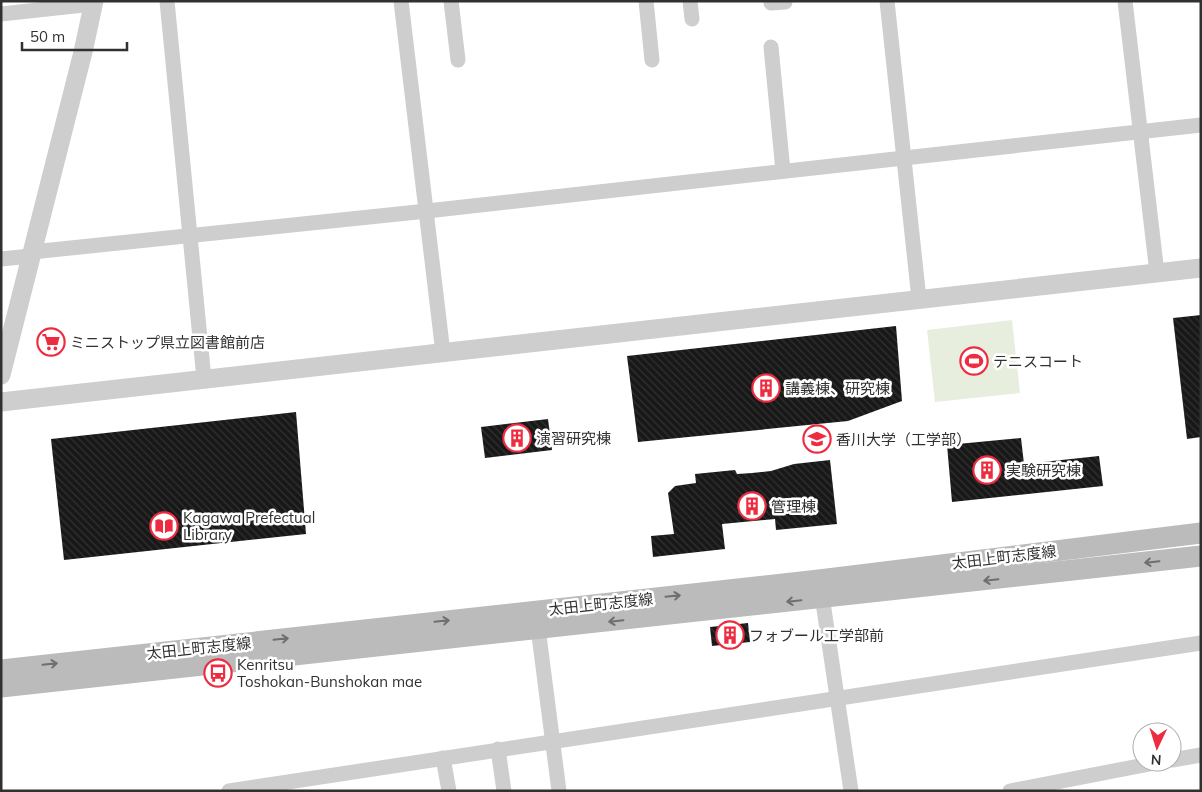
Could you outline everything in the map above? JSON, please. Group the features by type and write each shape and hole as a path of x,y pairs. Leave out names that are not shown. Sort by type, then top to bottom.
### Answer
{"main road":[{"name":"太田上町志度線","path":"820,589 1201,533"},
{"name":"太田上町志度線","path":"1,687 538,620 820,589 1201,556"},
{"name":"太田上町志度線","path":"1,670 538,620"}],"street":[{"path":"167,1 204,379"},
{"path":"401,1 443,353"},
{"path":"451,1 458,60"},
{"path":"646,1 652,60"},
{"path":"690,1 692,18"},
{"path":"887,1 919,299"},
{"path":"1125,1 1157,273"},
{"path":"1,14 94,3 1,375"},
{"path":"771,47 783,171"},
{"path":"1,259 189,235 427,211 1201,125"},
{"path":"1,402 1201,268"},
{"path":"820,589 850,791"},
{"path":"538,620 559,791"},
{"path":"229,791 1201,643"},
{"path":"498,749 504,791"},
{"path":"1182,758 1201,755"},
{"path":"442,758 449,791"},
{"path":"1010,791 1084,784 1132,770"}],"green space":[{"name":"テニスコート","path":"1012,320 1020,393 935,402 927,330"}],"building":[{"path":"1201,315 1201,437 1187,439 1173,318"},
{"name":"講義棟、研究棟","path":"896,326 902,401 848,421 638,442 627,356"},
{"path":"296,412 306,534 64,560 51,439"},
{"name":"演習研究棟","path":"548,419 552,450 485,458 481,427"},
{"name":"実験研究棟","path":"1021,438 1024,464 1099,456 1103,486 952,502 947,445"},
{"name":"管理棟","path":"830,460 837,524 776,530 775,519 722,524 725,549 653,557 651,536 674,534 668,493 675,486 696,483 695,474 735,470 737,474 752,473 771,471 794,464"},
{"name":"フォブール工学部前","path":"748,623 750,642 712,646 710,627"}],"place":[{"name":"ミニストップ県立図書館前店","path":"51,342"},
{"name":"テニスコート","path":"974,361"},
{"name":"講義棟、研究棟","path":"766,388"},
{"name":"演習研究棟","path":"517,438"},
{"name":"香川大学（工学部）","path":"817,439"},
{"name":"実験研究棟","path":"987,470"},
{"name":"管理棟","path":"752,506"},
{"name":"Kagawa Prefectual Library","path":"164,526"},
{"name":"フォブール工学部前","path":"730,635"},
{"name":"Kenritsu Toshokan-Bunshokan mae","path":"218,673"}]}
